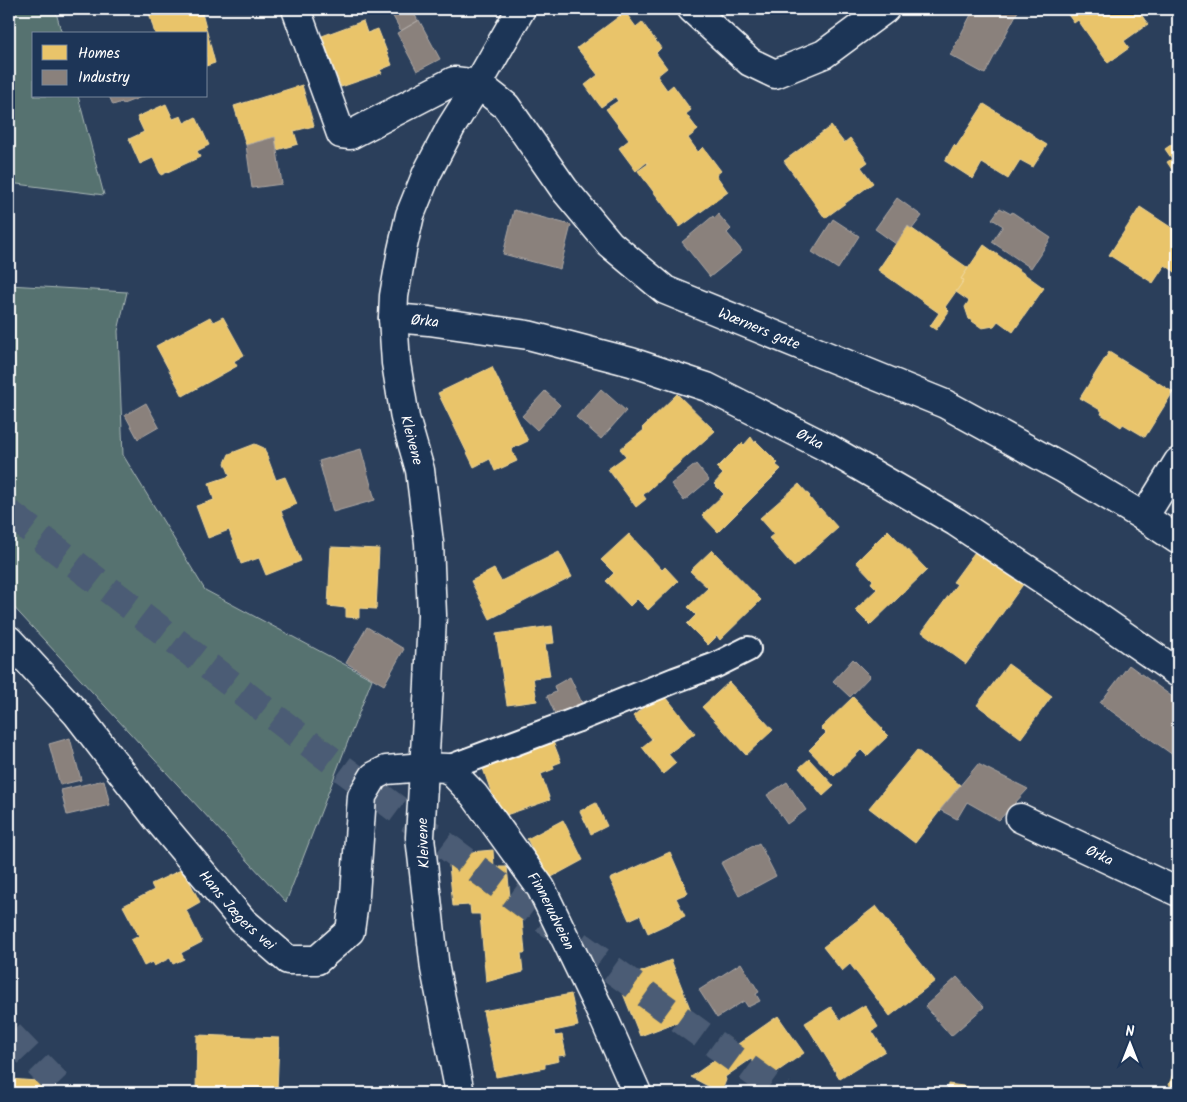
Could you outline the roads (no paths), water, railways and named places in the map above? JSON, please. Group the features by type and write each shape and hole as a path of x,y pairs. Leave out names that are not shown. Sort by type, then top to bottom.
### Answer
{"street":[{"path":"296,9 342,134 350,135 454,81 478,84 521,9"},
{"path":"692,9 750,62 775,74 824,54 885,9"},
{"name":"Kleivene","path":"460,1093 435,969 420,836 436,767 429,543 420,470 405,418 396,363 394,307 402,250 410,215 427,173 451,127 478,84"},
{"name":"Wærners gate","path":"478,84 506,106 564,189 610,244 665,290 945,404 1064,469 1144,517 1178,540"},
{"name":"Ørka","path":"394,307 429,321 528,335 631,362 707,387 828,448 956,522 1178,673"},
{"path":"1144,517 1178,462"},
{"name":"Hans Jægers vei","path":"9,640 77,714 159,822 243,921 288,960 317,960 350,931 355,895 362,796 374,776 386,770 436,767"},
{"name":"Finnerudveien","path":"436,767 474,795 541,888 605,1021 637,1093"},
{"name":"Ørka","path":"1020,818 1178,892"}],"lane":[{"path":"436,767 576,720 716,665 748,649"}],"tunnel":[{"path":"9,513 303,739 580,946 782,1093"},
{"path":"9,1034 66,1093"}]}
